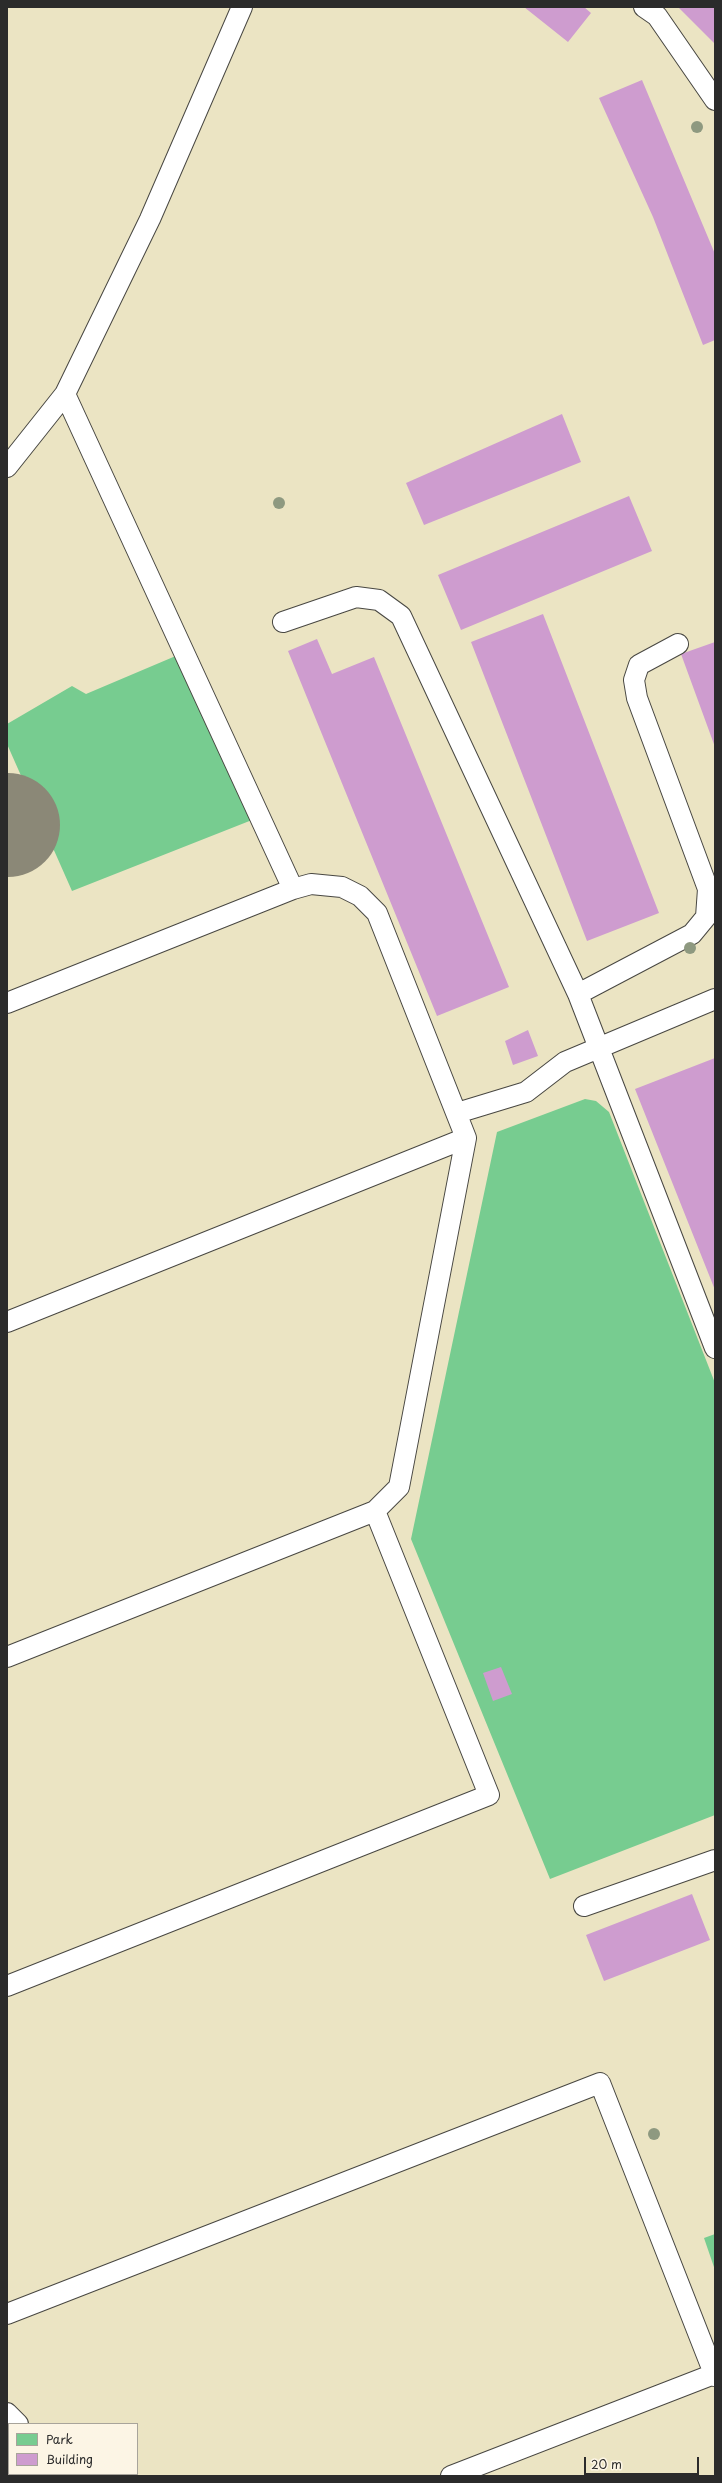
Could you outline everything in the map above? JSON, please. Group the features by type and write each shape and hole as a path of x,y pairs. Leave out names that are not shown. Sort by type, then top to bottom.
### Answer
{"lane":[{"path":"7,467 65,394 150,219 242,7"},
{"path":"644,7 657,16 715,100"},
{"path":"65,394 293,889"},
{"path":"283,622 356,597 379,600 401,616 578,994 715,1348"},
{"path":"578,994 692,934 706,917 708,889 637,698 634,680 639,665 678,644"},
{"path":"7,1003 293,889 311,884 342,887 360,896 377,913 466,1138 399,1487 375,1511 7,1657"},
{"path":"457,1113 526,1092 565,1062 599,1046 715,999"},
{"path":"7,1322 466,1138"},
{"path":"7,1986 489,1795 375,1511"},
{"path":"584,1906 715,1860"},
{"path":"7,2314 600,2083 714,2375 451,2476"},
{"path":"7,2413 17,2423"}],"green space":[{"path":"178,655 252,820 72,891 7,744 7,724 72,686 86,694"},
{"path":"585,1099 596,1101 609,1112 715,1383 715,1815 550,1879 411,1539 497,1132"},
{"path":"715,2234 715,2270 704,2238"}],"building":[{"path":"524,7 584,7 591,13 568,42"},
{"path":"678,7 715,7 715,44"},
{"path":"642,80 715,254 715,340 703,345 653,217 599,98"},
{"path":"562,414 581,462 424,525 406,483"},
{"path":"629,496 652,551 461,630 438,575"},
{"path":"543,614 659,913 587,941 471,642"},
{"path":"317,639 332,674 374,657 509,987 437,1016 288,651"},
{"path":"715,642 715,747 681,654"},
{"path":"528,1030 538,1056 513,1065 505,1041"},
{"path":"715,1058 715,1290 635,1089"},
{"path":"501,1667 512,1694 493,1701 483,1673"},
{"path":"692,1894 710,1940 604,1981 586,1935"}]}
